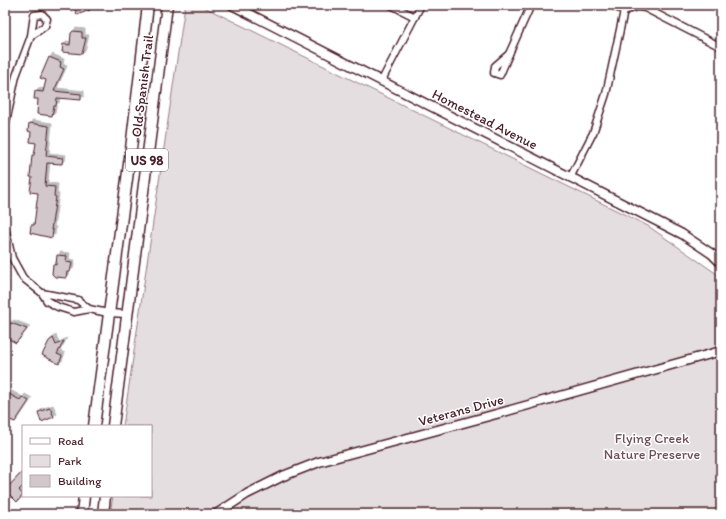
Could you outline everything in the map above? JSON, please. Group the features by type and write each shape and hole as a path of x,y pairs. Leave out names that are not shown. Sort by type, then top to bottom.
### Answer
{"main road":[{"name":"Old Spanish Trail","path":"108,313 131,149 148,5"},
{"name":"Old Spanish Trail","path":"127,314 167,5"},
{"name":"US 98","path":"94,425 108,313"},
{"name":"US 98","path":"113,425 127,314"},
{"path":"81,514 84,497"},
{"path":"103,514 105,497"}],"street":[{"name":"Homestead Avenue","path":"232,5 682,234 712,254 721,263"},
{"path":"391,5 415,17"},
{"path":"382,80 421,5"},
{"path":"509,54 532,5"},
{"path":"612,5 624,11 638,7 645,8 721,46"},
{"path":"570,178 593,133 606,94 624,11"},
{"path":"5,127 16,76 31,36"},
{"path":"5,227 12,258 23,278 42,294 47,301 65,310 78,312 89,309 108,313 127,314"},
{"path":"42,294 78,300 89,309"},
{"name":"Veterans Drive","path":"216,514 248,494 283,476 319,462 721,351"}],"green space":[{"name":"Flying Creek Nature Preserve","path":"185,5 200,5 648,226 717,274 721,283 721,514 110,514 113,497 152,497 152,425 123,425"}],"building":[{"path":"74,5 89,5 90,10 77,15"},
{"path":"73,31 82,32 82,38 86,38 82,54 62,52 63,44 70,45 71,33"},
{"path":"49,57 61,62 60,67 64,69 54,91 81,94 81,100 57,98 52,116 37,114 38,99 34,99 35,91 43,92 46,80 40,78"},
{"path":"29,123 49,126 46,156 63,158 62,164 47,163 45,186 55,187 54,196 56,197 51,230 53,230 52,238 30,233 31,225 34,225 38,193 30,192 32,155 34,155 36,143 30,142 31,132 28,131"},
{"path":"57,255 67,256 66,262 72,263 70,272 67,272 66,278 55,277 52,274 53,264 56,265"},
{"path":"5,323 8,325 11,323 27,329 16,343 5,337"},
{"path":"53,338 56,345 64,341 57,354 62,356 59,364 42,355 49,341"},
{"path":"7,393 20,400 22,397 29,401 15,422 5,418 5,397"},
{"path":"50,408 54,417 41,422 38,412"},
{"path":"22,472 22,487 19,490 22,496 17,502 8,493 10,491 7,488"}]}
